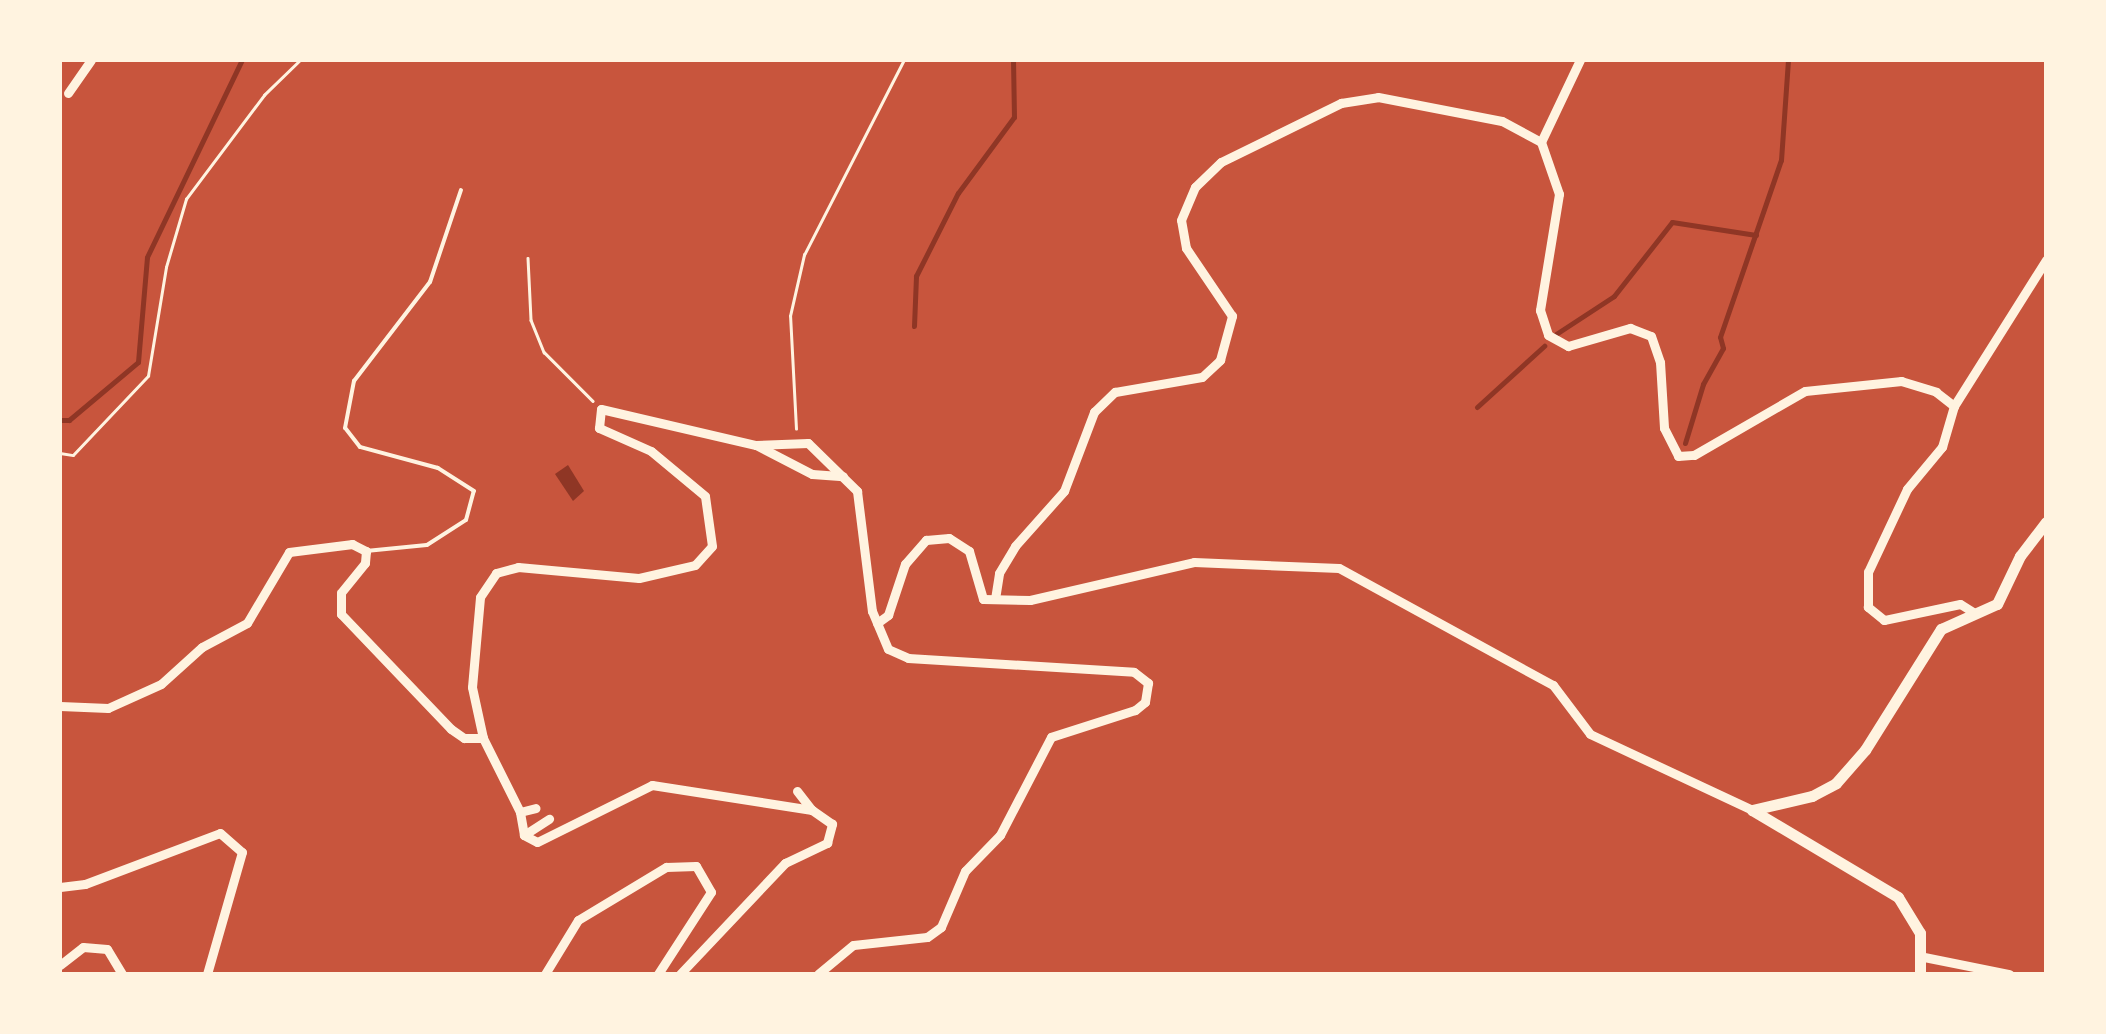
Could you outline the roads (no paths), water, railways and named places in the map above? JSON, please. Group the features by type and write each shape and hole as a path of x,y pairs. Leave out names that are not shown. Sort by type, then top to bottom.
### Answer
{"street":[{"path":"68,93 91,60"},
{"path":"1540,142 1580,60"},
{"path":"995,599 999,573 1015,546 1064,492 1094,412 1115,392 1202,377 1220,360 1232,316 1186,248 1182,220 1195,187 1222,162 1341,103 1378,97 1502,121 1540,142 1559,194 1540,310 1548,335 1568,346 1630,328 1651,336 1660,362 1664,428 1678,456 1694,455 1805,391 1901,381 1936,392 1954,406"},
{"path":"1973,612 1960,604 1884,620 1868,607 1868,572 1906,489 1952,428 1954,406 2046,260"},
{"path":"524,835 520,812 483,738 472,687 480,596 496,573 518,567 638,578 695,565 712,546 704,496 651,451 599,428 602,409 756,446 794,469 843,476"},
{"path":"756,446 796,440 823,453 857,492 877,623 888,648 908,658 1134,672 1148,683 1146,702 1051,737 1000,834 965,871 941,928 927,938 853,946 818,974"},
{"path":"1752,810 1812,796 1836,783 1865,750 1941,628 1997,604 2020,556 2046,522"},
{"path":"877,623 888,615 905,564 926,540 950,538 968,551 978,592 995,599 1030,600 1194,562 1339,568 1553,685 1590,734 1752,810 1898,896 1920,933 1924,956 1920,974"},
{"path":"60,706 108,708 161,684 202,647 248,623 290,552 352,544 366,552 341,594 341,614 451,729 464,738 483,738"},
{"path":"524,835 537,842 652,784 812,810"},
{"path":"680,974 785,863 827,843 832,824 812,810 797,792"},
{"path":"520,812 536,808"},
{"path":"524,835 549,819"},
{"path":"60,886 220,833 242,852 206,974"},
{"path":"544,974 578,920 666,867 696,866 711,892 658,974"},
{"path":"60,965 83,947 107,948 122,974"},
{"path":"1924,956 2009,974"}],"lane":[{"path":"366,552 446,537 466,520 474,491 438,468 360,447 346,428 354,380 430,282 461,190"}],"waterway":[{"path":"60,420 69,420 138,362 147,257 242,60"},
{"path":"914,326 916,276 958,193 1014,117 1013,60"},
{"path":"1685,443 1703,384 1723,348 1720,337 1781,160 1788,60"},
{"path":"1556,334 1614,296 1672,222 1756,235"},
{"path":"1477,407 1544,346"}]}
